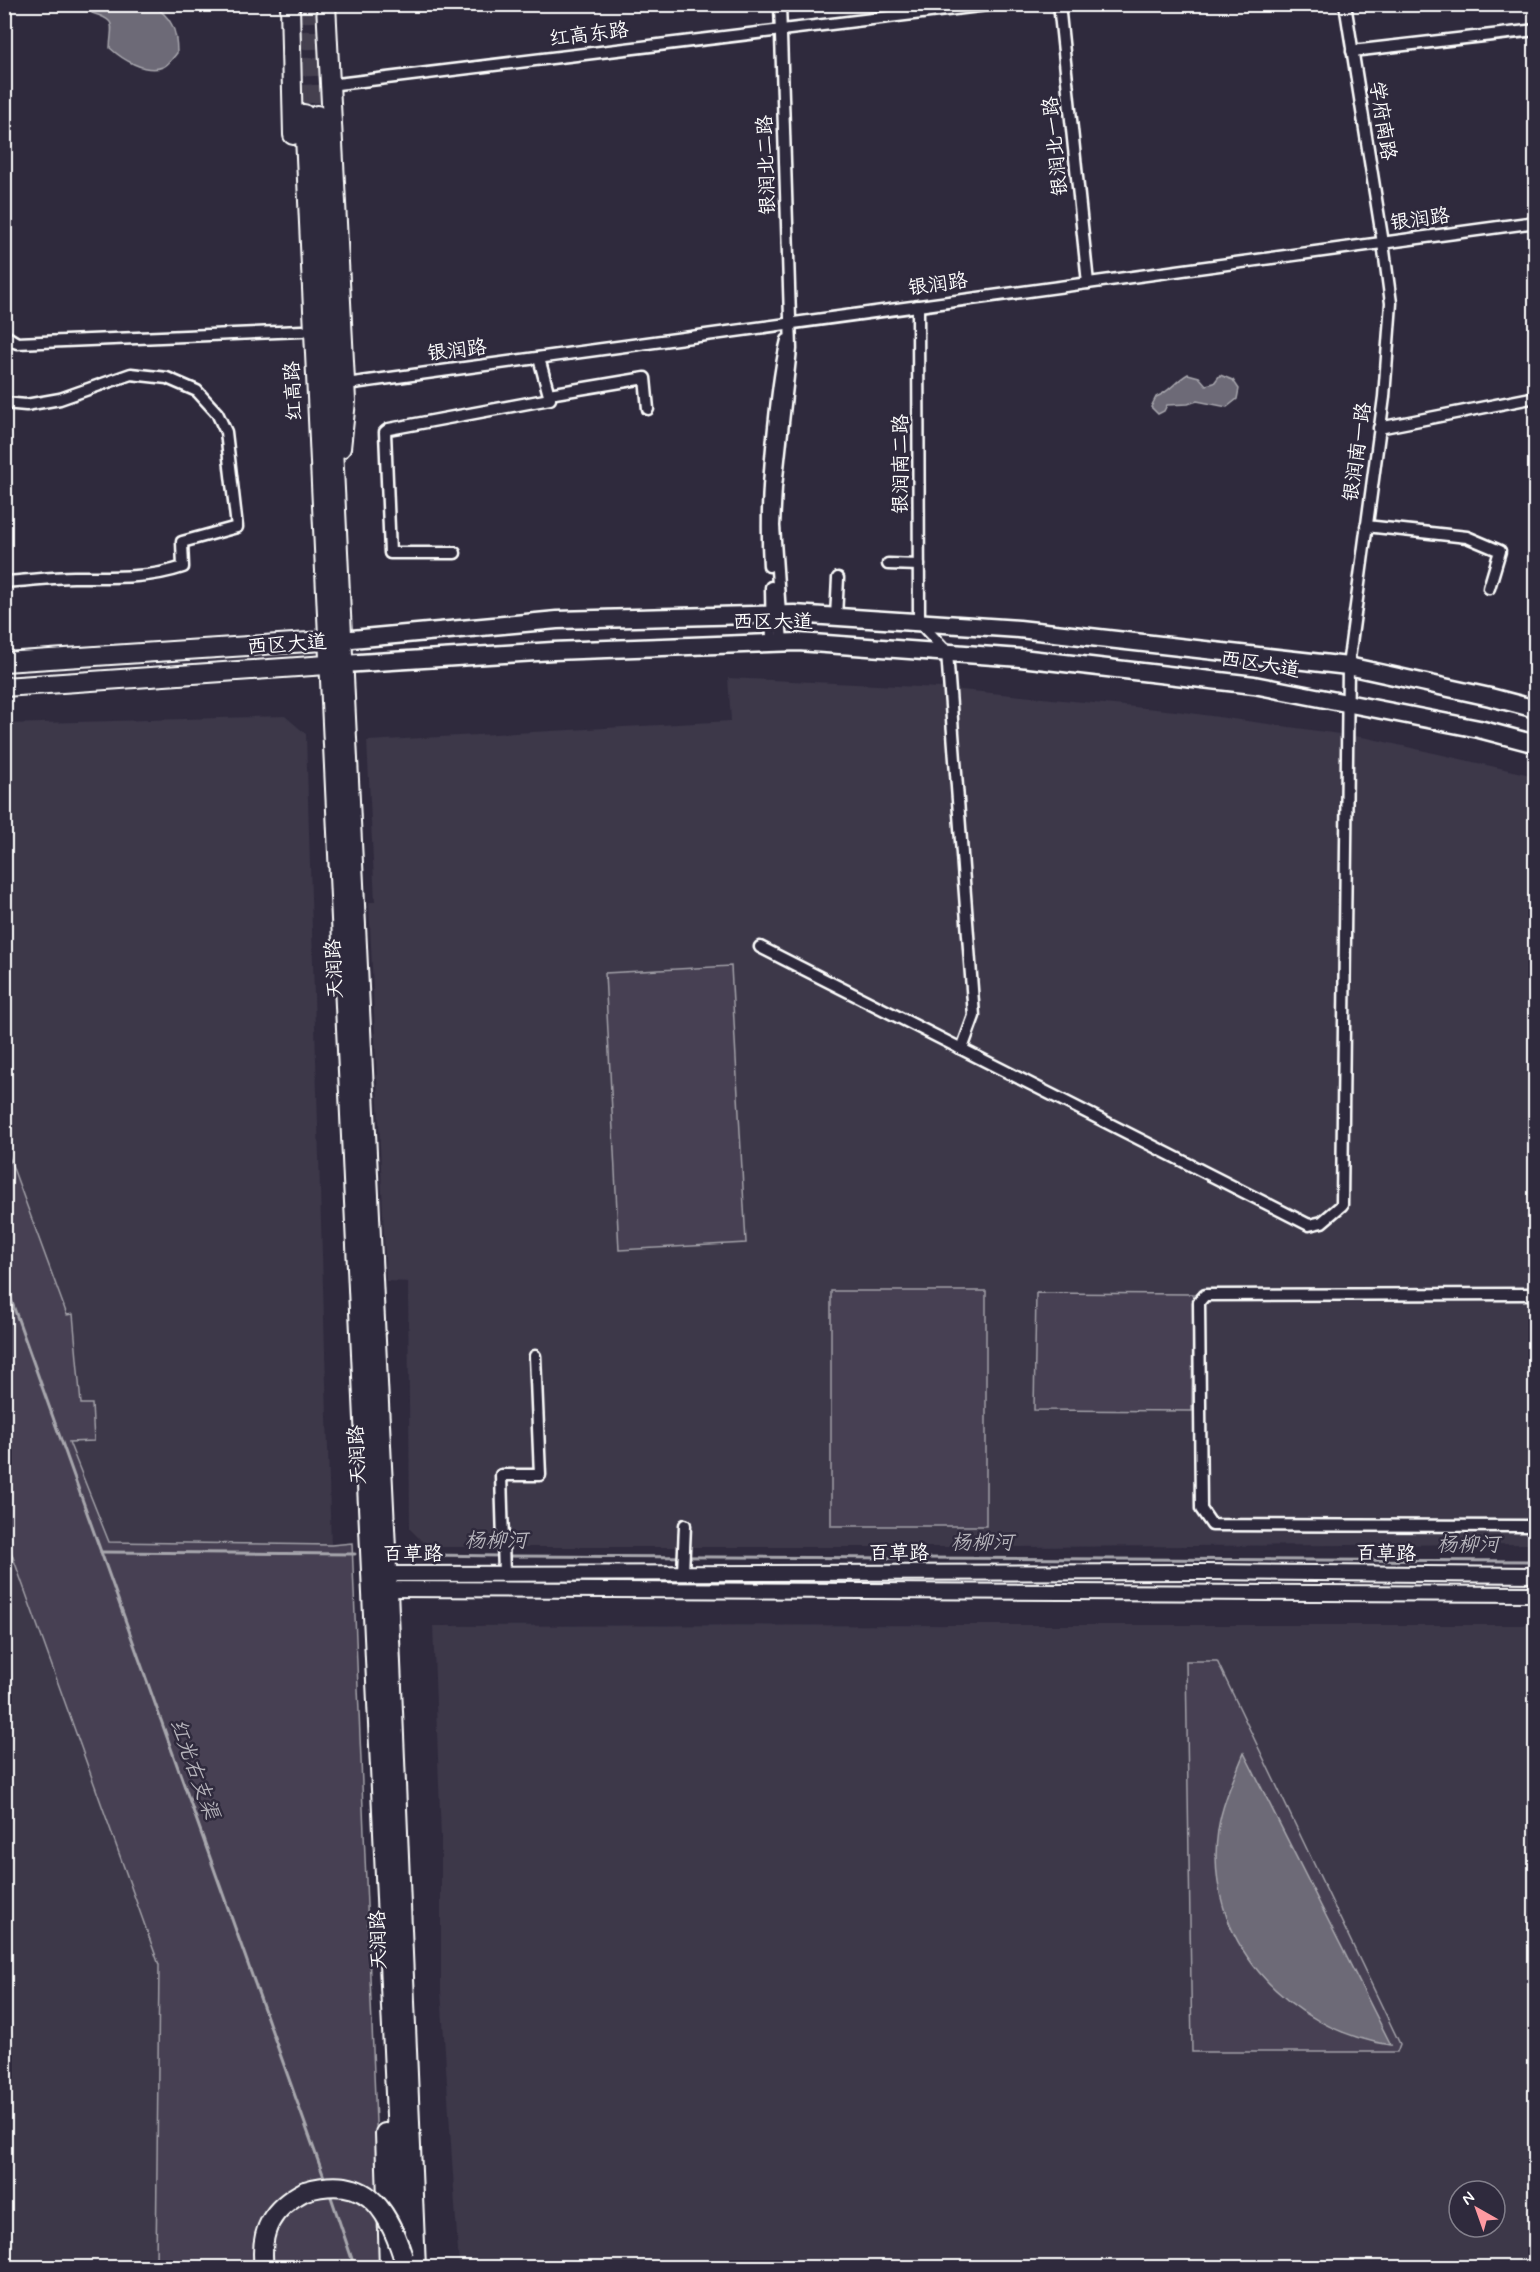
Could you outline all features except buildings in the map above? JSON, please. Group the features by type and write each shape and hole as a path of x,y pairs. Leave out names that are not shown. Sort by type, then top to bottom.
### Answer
{"main road":[{"path":"290,4 305,404 328,503"},
{"path":"326,4 346,384 346,401 328,503"},
{"name":"红高路","path":"310,114 336,665"},
{"name":"西区大道","path":"4,662 334,641 557,620 775,614 1019,629 1348,666 1490,697 1536,710"},
{"name":"西区大道","path":"4,687 553,651 777,643 1021,658 1254,685 1479,729 1536,744"},
{"name":"天润路","path":"336,665 403,2106 403,2265"},
{"path":"394,1923 381,1977 403,2265"},
{"path":"394,1923 412,1981 427,2268"},
{"path":"264,2268 263,2242 275,2212 288,2199 305,2191 323,2186 340,2185 367,2195 384,2214 395,2233 403,2265"}],"street":[{"name":"银润北二路","path":"777,643 774,526 791,349 780,4"},
{"name":"银润北一路","path":"1059,4 1088,283"},
{"name":"学府南路","path":"1345,4 1383,243"},
{"name":"红高东路","path":"329,85 990,5"},
{"path":"1352,51 1536,30"},
{"name":"银润路","path":"346,384 1536,222"},
{"name":"银润南一路","path":"959,1048 1309,1225 1322,1222 1342,1205 1346,703 1348,666 1379,428 1390,303 1383,243"},
{"name":"银润南二路","path":"918,306 920,622"},
{"path":"4,335 17,343 302,331"},
{"path":"455,553 390,553 386,432 389,429 550,399 539,358"},
{"path":"4,402 26,405 60,399 131,374 167,378 197,392 217,413 226,432 237,527 182,542 183,567 162,574 4,582"},
{"path":"549,394 645,378 648,409"},
{"path":"1379,428 1536,397"},
{"path":"1366,526 1467,537 1500,550 1489,588"},
{"path":"888,564 919,565"},
{"path":"836,617 838,578"},
{"path":"760,947 959,1048 963,1046 974,1016 947,652 920,622"},
{"path":"1536,1294 1205,1295 1199,1302 1201,1509 1212,1525 1536,1526"},
{"path":"504,1562 501,1475 540,1475 535,1356"},
{"path":"683,1562 685,1526"},
{"name":"百草路","path":"379,1582 504,1562 683,1562 1205,1572 1536,1575"},
{"name":"百草路","path":"379,1582 1536,1594"}],"shaded area":[{"path":"151,4 164,14 172,25 177,45 177,53 170,61 165,66 156,69 134,64 110,48 111,24 106,18 92,13 89,5"},
{"path":"1188,374 1199,377 1206,385 1214,383 1220,375 1233,380 1239,389 1237,399 1227,407 1197,401 1167,405 1164,411 1158,414 1151,407 1156,397"},
{"path":"728,678 941,688 1176,711 1368,738 1535,776 1535,1544 428,1547 410,1529 408,1282 386,1281 369,902 375,902 367,741 731,721"},
{"path":"285,716 306,734 331,1545 109,1543 69,1441 94,1440 91,1404 81,1404 73,1314 67,1315 5,1146 5,724"},
{"path":"731,966 746,1243 619,1250 605,973"},
{"path":"5,1146 67,1315 73,1314 81,1404 92,1404 94,1441 69,1442 109,1542 331,1545 352,1543 382,2267 156,2267 159,1965 5,1535"},
{"path":"831,1291 986,1291 986,1526 831,1526"},
{"path":"1036,1293 1193,1294 1192,1411 1034,1410"},
{"path":"4,1535 159,1965 156,2267 5,2267"},
{"path":"1535,1625 1535,2267 459,2267 441,1991 441,1839 433,1626"},
{"path":"1186,1661 1217,1661 1400,2044 1397,2052 1192,2052"},
{"path":"1244,1753 1391,2045 1353,2036 1318,2020 1286,1999 1260,1973 1238,1942 1224,1907 1217,1870 1218,1830 1222,1811"}],"waterway":[{"name":"红光右支渠","path":"4,1280 325,2180"},
{"name":"杨柳河","path":"101,1552 355,1554"},
{"name":"杨柳河","path":"429,1555 500,1556"},
{"name":"杨柳河","path":"506,1556 1536,1561"},
{"name":"红光右支渠","path":"330,2194 355,2268"}],"tunnel":[{"path":"300,4 304,114"},
{"path":"313,4 317,115"}]}
